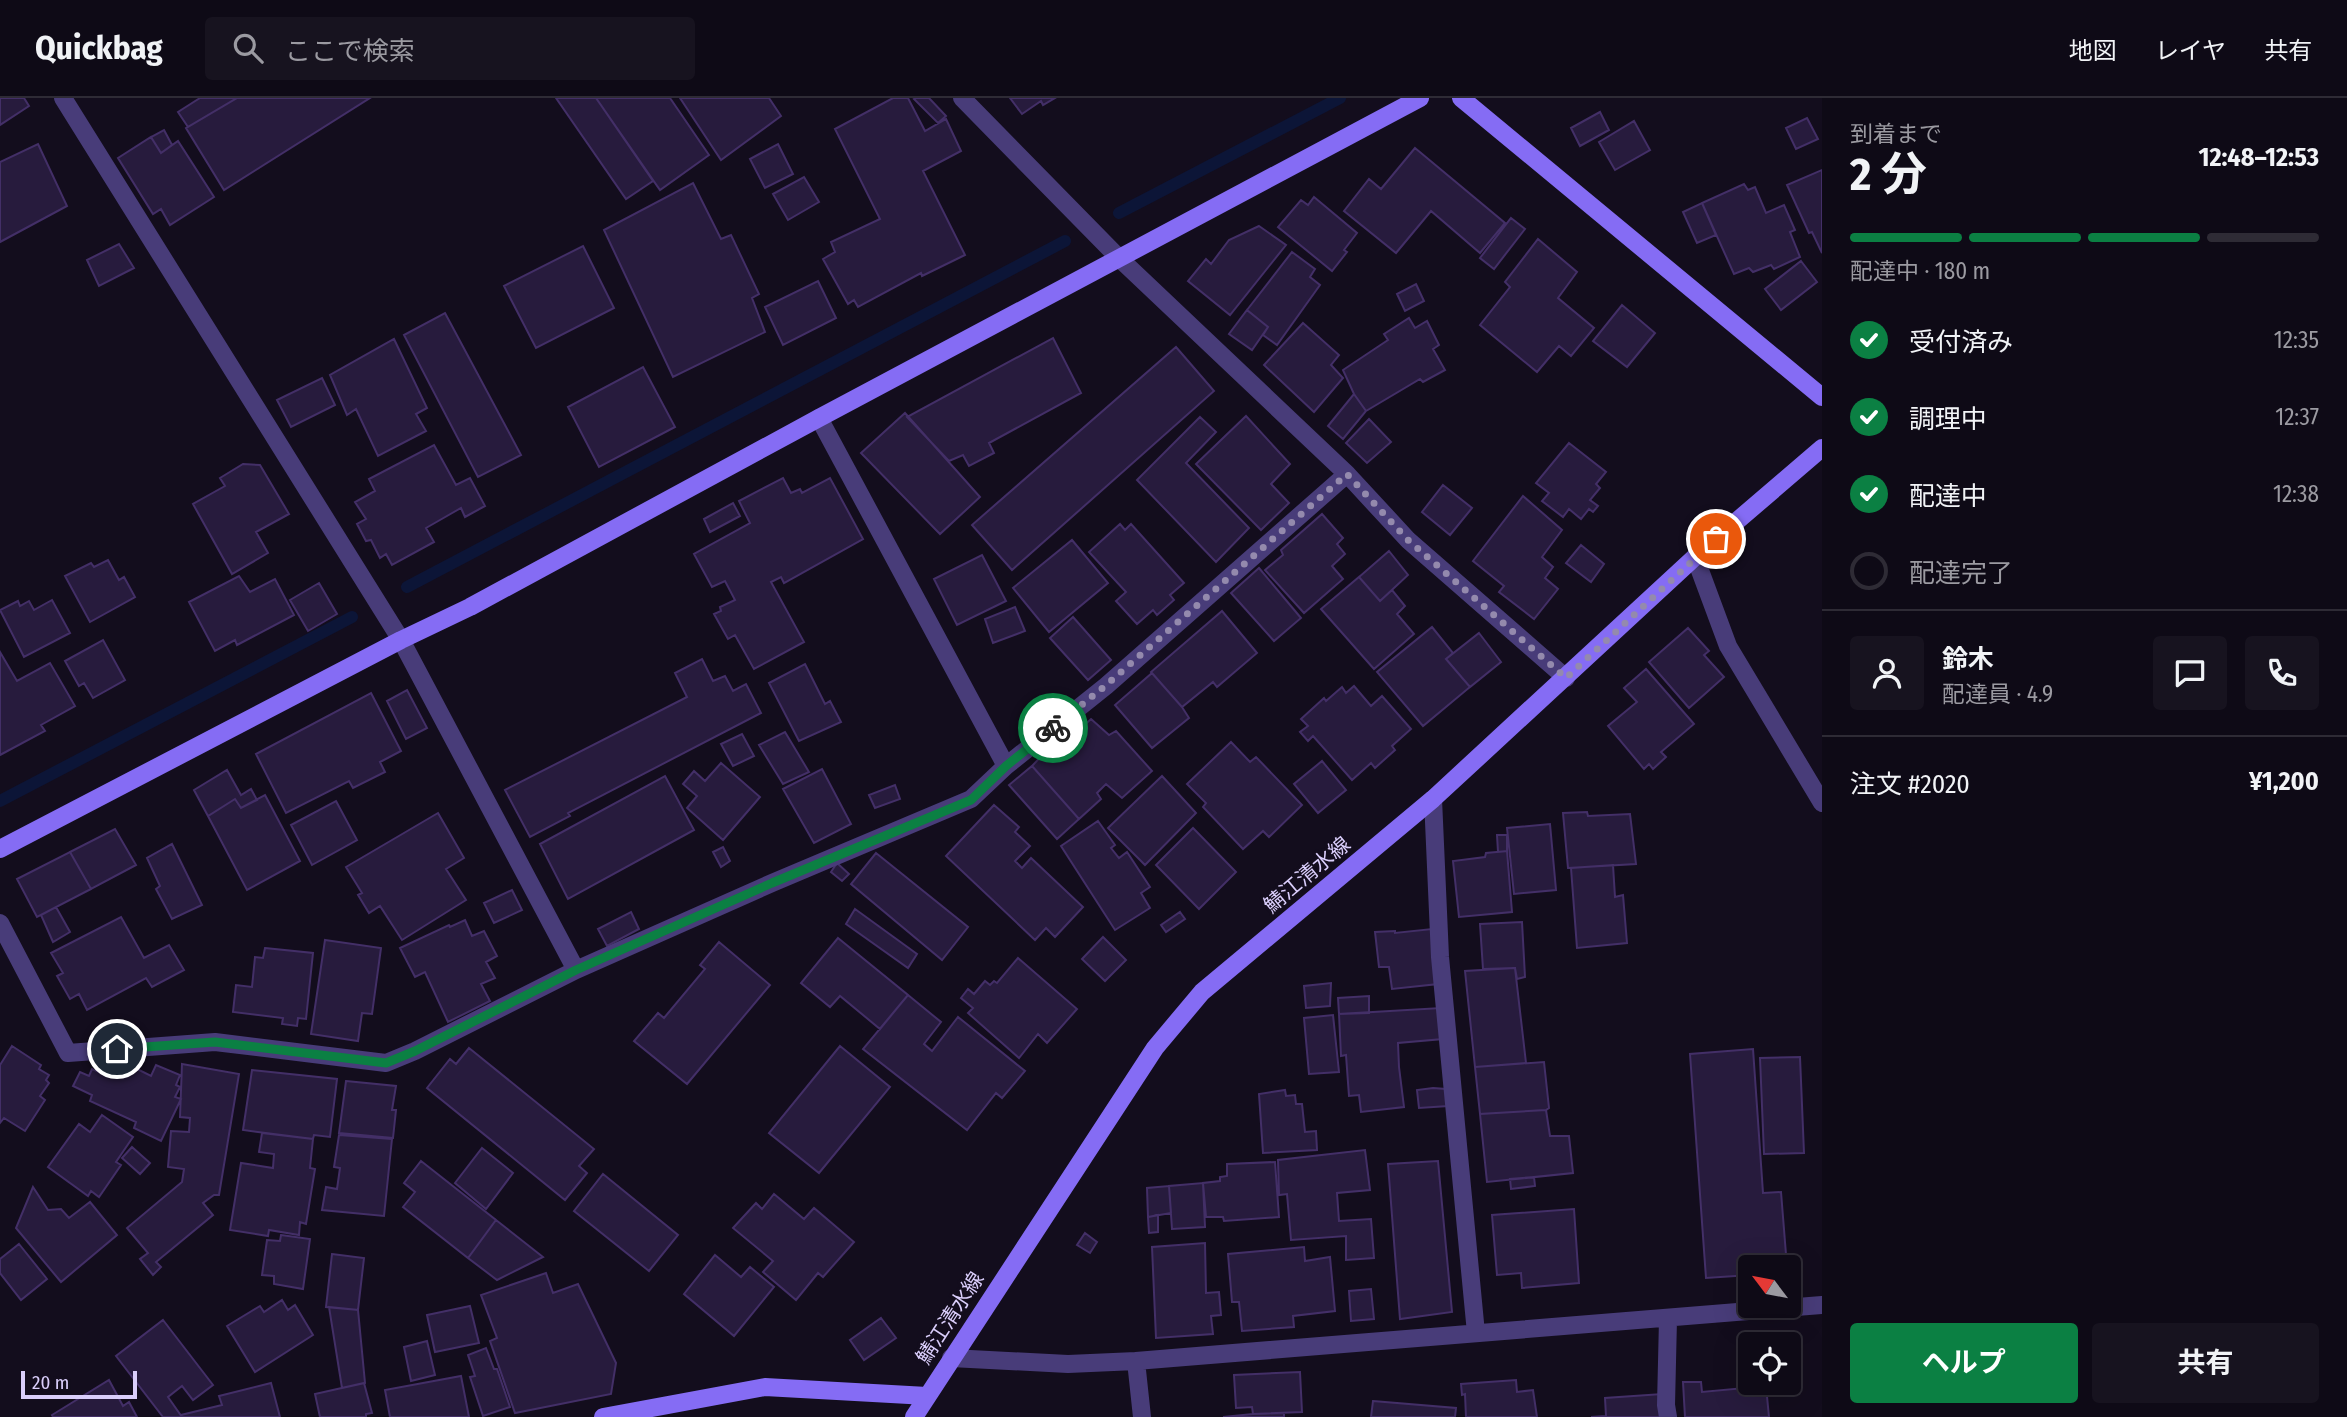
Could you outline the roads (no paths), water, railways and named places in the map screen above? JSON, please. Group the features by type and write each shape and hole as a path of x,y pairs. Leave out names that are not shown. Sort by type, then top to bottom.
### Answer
{"street":[{"path":"63,98 401,640 576,970"},
{"path":"962,98 1119,258 1347,474 1408,540 1566,678"},
{"path":"0,849 401,640 470,607 1420,98"},
{"path":"1461,98 1822,397"},
{"path":"819,418 1006,766"},
{"name":"鯖江清水線","path":"914,1417 1155,1048 1202,992 1433,799 1695,557 1822,448"},
{"path":"0,923 68,1053 215,1042 386,1063 576,970 772,883 971,800 1006,766 1105,686 1347,474"},
{"path":"1695,557 1728,646 1822,803"},
{"path":"1433,799 1440,957 1476,1333"},
{"path":"951,1358 1068,1364 1136,1361 1822,1305"},
{"path":"1668,1319 1668,1417"},
{"path":"1136,1361 1142,1417"},
{"path":"603,1417 765,1387 927,1396"}],"waterway":[{"path":"1119,213 1340,98"},
{"path":"407,587 1065,241"},
{"path":"0,801 352,617"}]}
